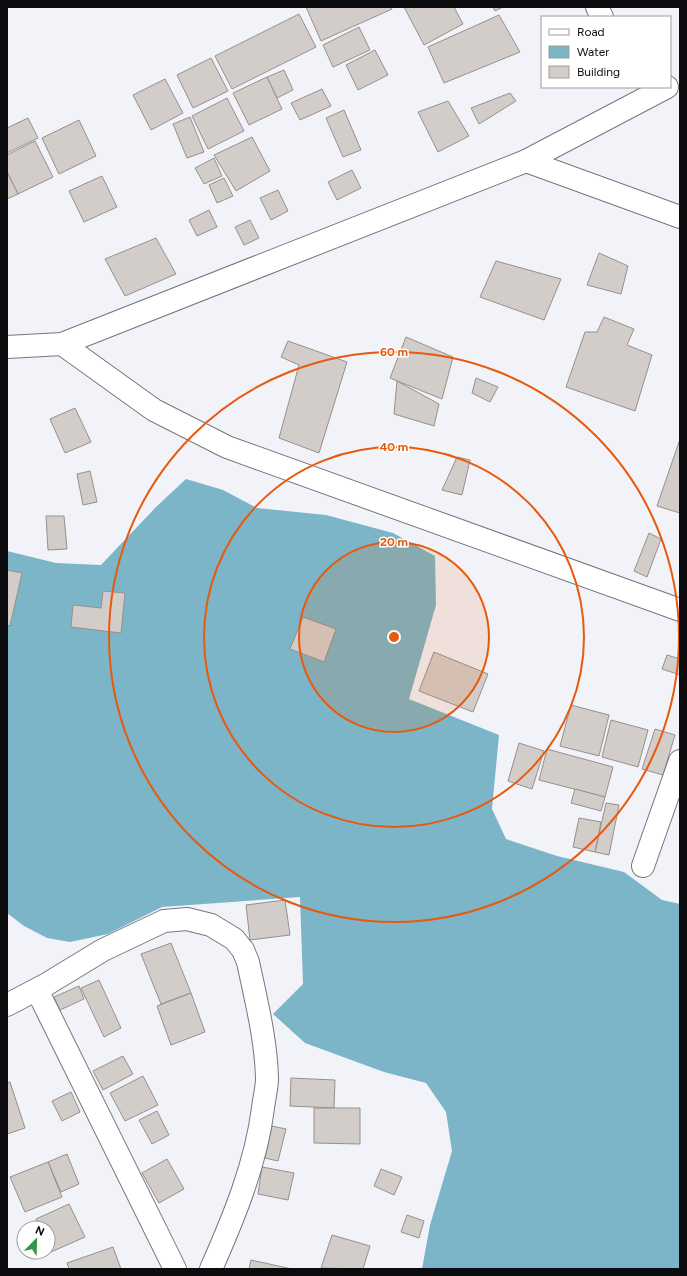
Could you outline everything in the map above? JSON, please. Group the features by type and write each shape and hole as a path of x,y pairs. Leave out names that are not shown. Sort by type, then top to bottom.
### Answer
{"street":[{"path":"597,7 602,16"},
{"path":"671,85 680,80"},
{"path":"7,347 62,344 526,161 637,94 661,88"},
{"path":"526,161 680,217"},
{"path":"62,344 154,410 227,447 680,610"},
{"path":"643,866 680,761"},
{"path":"7,1005 37,990 103,950 164,921 187,919 211,925 234,939 243,950 248,962 263,1038 267,1079 260,1132 252,1163 223,1242 211,1269"},
{"path":"37,990 175,1269"}],"water":[{"path":"186,479 223,490 257,508 326,515 393,533 435,556 436,605 409,699 499,735 492,809 506,839 557,856 624,872 662,900 680,904 680,1269 422,1269 430,1225 452,1151 446,1112 426,1083 384,1072 305,1043 273,1014 303,984 300,897 162,907 108,934 70,942 47,938 24,926 7,913 7,551 56,563 101,565 156,507"}],"building":[{"path":"306,7 391,7 392,9 321,41"},
{"path":"404,7 454,7 463,24 424,45"},
{"path":"493,7 503,7 495,11"},
{"path":"299,14 316,47 232,89 215,56"},
{"path":"499,15 520,52 444,83 428,47"},
{"path":"359,27 370,50 333,67 323,45"},
{"path":"375,50 388,75 358,90 346,65"},
{"path":"211,58 228,91 193,108 177,75"},
{"path":"284,70 293,90 277,98 267,77"},
{"path":"267,77 282,109 249,125 233,93"},
{"path":"165,79 183,113 151,130 133,95"},
{"path":"322,89 331,106 300,120 291,103"},
{"path":"510,93 516,101 479,124 471,108"},
{"path":"227,98 244,131 208,149 192,116"},
{"path":"448,101 469,136 438,152 418,112"},
{"path":"344,110 361,150 343,157 326,118"},
{"path":"190,117 204,152 187,158 173,124"},
{"path":"28,118 38,138 7,153 7,128"},
{"path":"79,120 96,156 59,174 42,138"},
{"path":"252,137 270,171 236,191 214,155"},
{"path":"35,141 53,177 18,194 7,172 7,155"},
{"path":"214,158 222,176 204,184 195,168"},
{"path":"352,170 361,188 337,200 328,182"},
{"path":"7,172 18,194 7,199"},
{"path":"102,176 117,207 84,222 69,191"},
{"path":"224,178 233,196 217,203 209,185"},
{"path":"278,190 288,211 271,220 260,198"},
{"path":"209,210 217,227 197,236 189,220"},
{"path":"250,220 259,238 244,245 235,227"},
{"path":"156,238 176,274 125,296 105,259"},
{"path":"599,253 628,266 621,294 587,285"},
{"path":"496,261 561,279 544,320 480,297"},
{"path":"604,317 634,329 627,345 652,355 635,411 566,387 585,332 597,332"},
{"path":"406,337 453,357 442,399 390,378"},
{"path":"288,341 347,362 319,453 279,438 299,365 281,357"},
{"path":"476,378 498,387 490,402 472,393"},
{"path":"397,381 439,404 434,426 394,414"},
{"path":"75,408 91,442 65,453 50,419"},
{"path":"680,439 680,513 657,506"},
{"path":"457,457 470,460 462,495 442,490"},
{"path":"90,471 97,502 83,505 77,474"},
{"path":"46,516 64,516 67,549 48,550"},
{"path":"649,533 661,539 647,577 634,571"},
{"path":"7,570 22,573 10,626 7,625"},
{"path":"103,591 125,593 121,633 71,627 73,605 101,608"},
{"path":"303,617 336,629 324,662 290,649"},
{"path":"434,652 488,674 473,712 419,691"},
{"path":"667,655 680,659 680,675 662,669"},
{"path":"571,705 609,715 599,756 560,746"},
{"path":"611,720 648,730 638,767 602,757"},
{"path":"655,729 675,735 663,775 642,769"},
{"path":"519,743 544,751 532,789 508,781"},
{"path":"547,749 613,767 605,797 539,780"},
{"path":"575,789 605,797 601,811 571,803"},
{"path":"606,803 619,805 609,855 595,852"},
{"path":"579,818 601,822 595,852 573,847"},
{"path":"285,900 290,935 250,940 246,905"},
{"path":"171,943 191,993 161,1004 141,954"},
{"path":"99,980 121,1028 104,1037 81,988"},
{"path":"79,986 84,999 60,1010 54,997"},
{"path":"191,993 205,1032 171,1045 157,1006"},
{"path":"123,1056 133,1074 103,1090 93,1071"},
{"path":"143,1076 158,1105 125,1121 110,1093"},
{"path":"291,1078 335,1080 334,1108 290,1106"},
{"path":"10,1082 25,1128 7,1134 7,1083"},
{"path":"71,1092 80,1112 62,1121 52,1101"},
{"path":"314,1108 360,1108 360,1144 314,1143"},
{"path":"157,1111 169,1135 152,1144 139,1120"},
{"path":"272,1126 286,1129 278,1161 265,1158"},
{"path":"67,1154 79,1184 61,1192 48,1162"},
{"path":"167,1159 184,1189 159,1203 142,1173"},
{"path":"48,1162 62,1197 25,1212 10,1177"},
{"path":"262,1167 294,1173 288,1200 258,1194"},
{"path":"381,1169 402,1177 394,1195 374,1186"},
{"path":"69,1204 85,1237 56,1250 56,1220 36,1219"},
{"path":"407,1215 424,1221 419,1238 401,1232"},
{"path":"332,1235 370,1246 363,1269 321,1268"},
{"path":"113,1247 121,1269 69,1269 67,1263"},
{"path":"251,1260 292,1269 249,1269"}]}
